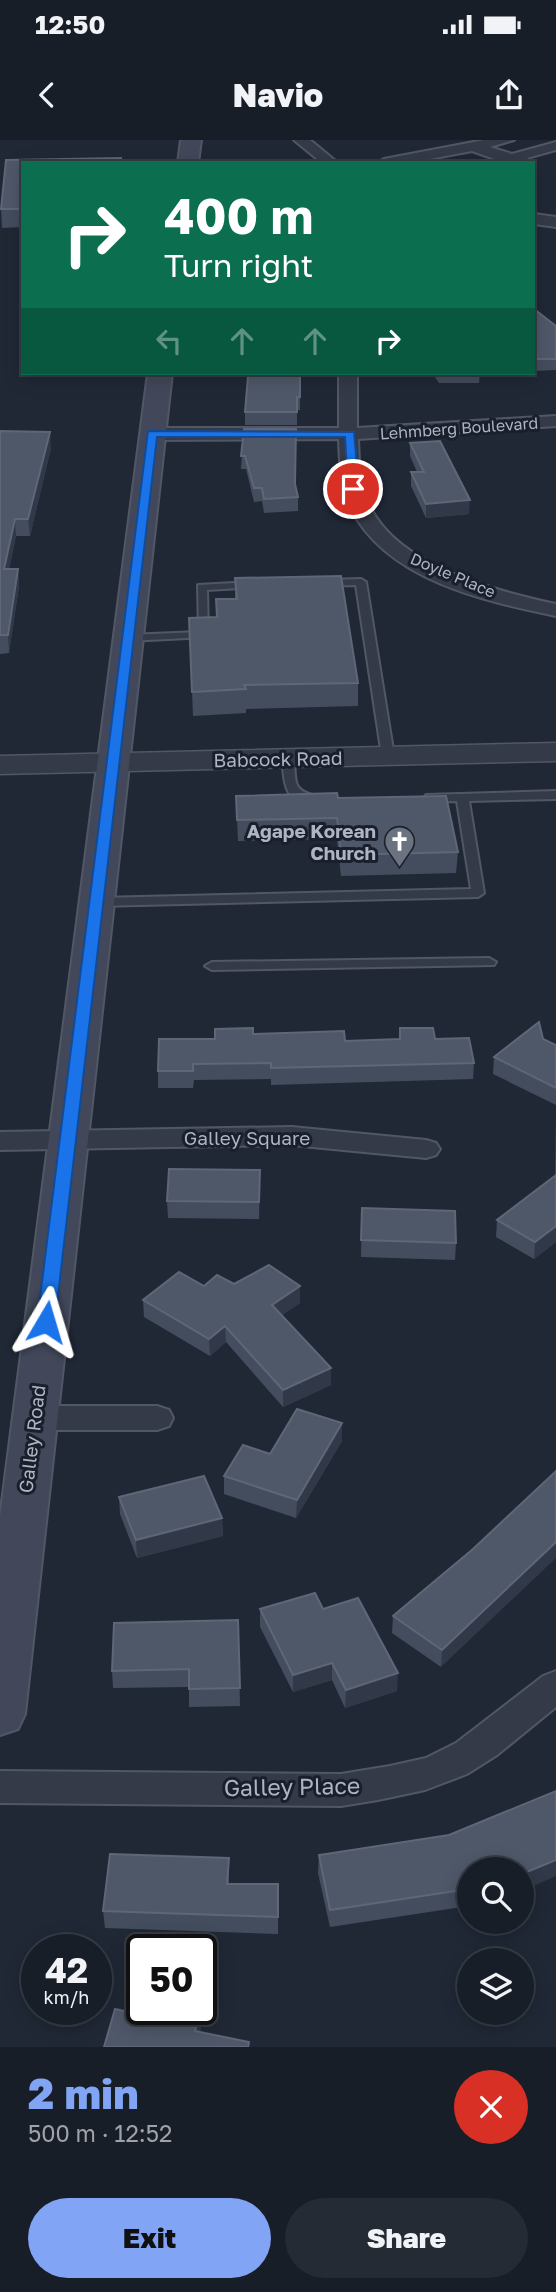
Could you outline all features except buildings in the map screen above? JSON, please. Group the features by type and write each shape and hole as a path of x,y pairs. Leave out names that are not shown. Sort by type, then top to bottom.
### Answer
{"main road":[{"path":"188,161 191,140"},
{"name":"Galley Road","path":"0,1714 160,375"}],"street":[{"path":"301,140 328,161"},
{"path":"459,140 520,161"},
{"path":"395,161 507,140"},
{"path":"496,161 556,146"},
{"path":"535,219 556,222"},
{"name":"Doyle Place","path":"348,375 353,489 367,521 405,555 470,586 556,610"},
{"name":"Lehmberg Boulevard","path":"152,434 350,434 471,430 556,421"},
{"name":"Babcock Road","path":"0,765 556,752"},
{"name":"Galley Square","path":"0,1141 292,1136 426,1149"},
{"path":"34,1418 157,1418"},
{"name":"Galley Place","path":"0,1787 341,1790 397,1782 439,1769 483,1744 556,1686"}],"lane":[{"path":"308,584 361,582 388,756"},
{"path":"128,638 204,635 202,587 268,585"},
{"path":"288,758 291,789 297,795 322,800"},
{"path":"411,798 556,795"},
{"path":"97,902 478,893 462,797"},
{"path":"212,966 489,962"}],"place":[{"name":"Agape Korean Church","path":"399,869"}],"route":[{"path":"46,1322 152,434 350,434 353,489"}]}
